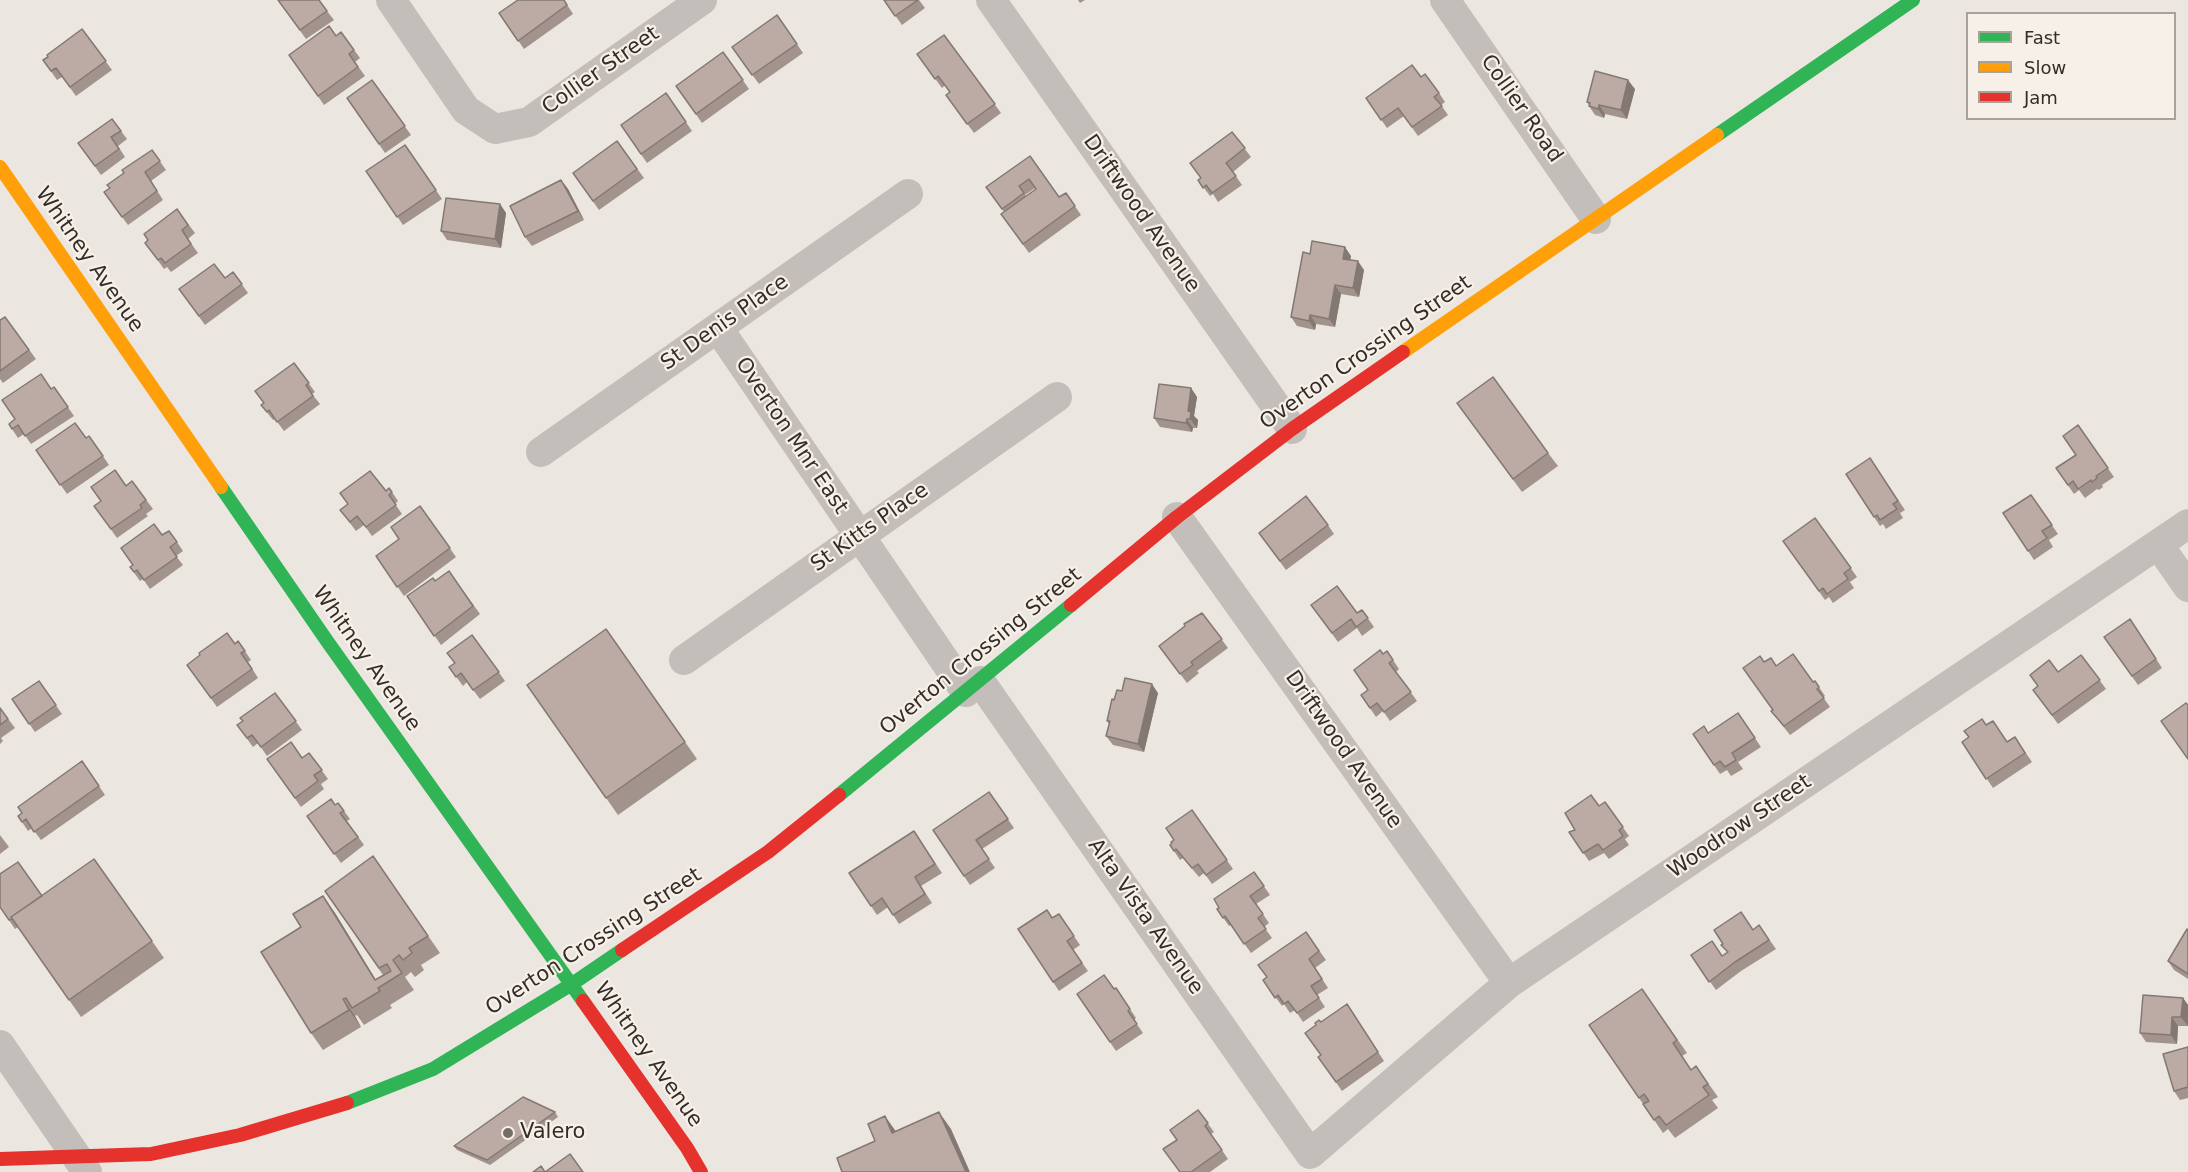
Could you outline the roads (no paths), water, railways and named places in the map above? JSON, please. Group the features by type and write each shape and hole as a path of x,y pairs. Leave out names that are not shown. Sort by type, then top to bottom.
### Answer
{"main road":[{"name":"Overton Crossing Street","path":"0,1159 82,1164 151,1154 240,1135 331,1109 433,1069 572,984 768,852 1177,517 1292,429 1909,1"},
{"name":"Whitney Avenue","path":"0,167 327,641 572,984 687,1148 701,1172"}],"street":[{"name":"Collier Street","path":"391,0 466,110 495,129 529,122 702,0"},
{"name":"Driftwood Avenue","path":"991,0 1292,429"},
{"name":"Collier Road","path":"1445,0 1596,219"},
{"name":"St Denis Place","path":"541,453 908,194"},
{"name":"Overton Mnr East","path":"718,328 860,536 973,686"},
{"name":"St Kitts Place","path":"684,660 1057,397"},
{"name":"Driftwood Avenue","path":"1177,517 1509,983"},
{"name":"Woodrow Street","path":"1310,1154 1509,983 2188,524"},
{"path":"2158,544 2188,587"},
{"name":"Alta Vista Avenue","path":"973,686 1310,1154"},
{"path":"0,1045 82,1164"}],"place":[{"name":"Valero","path":"508,1133"}]}
